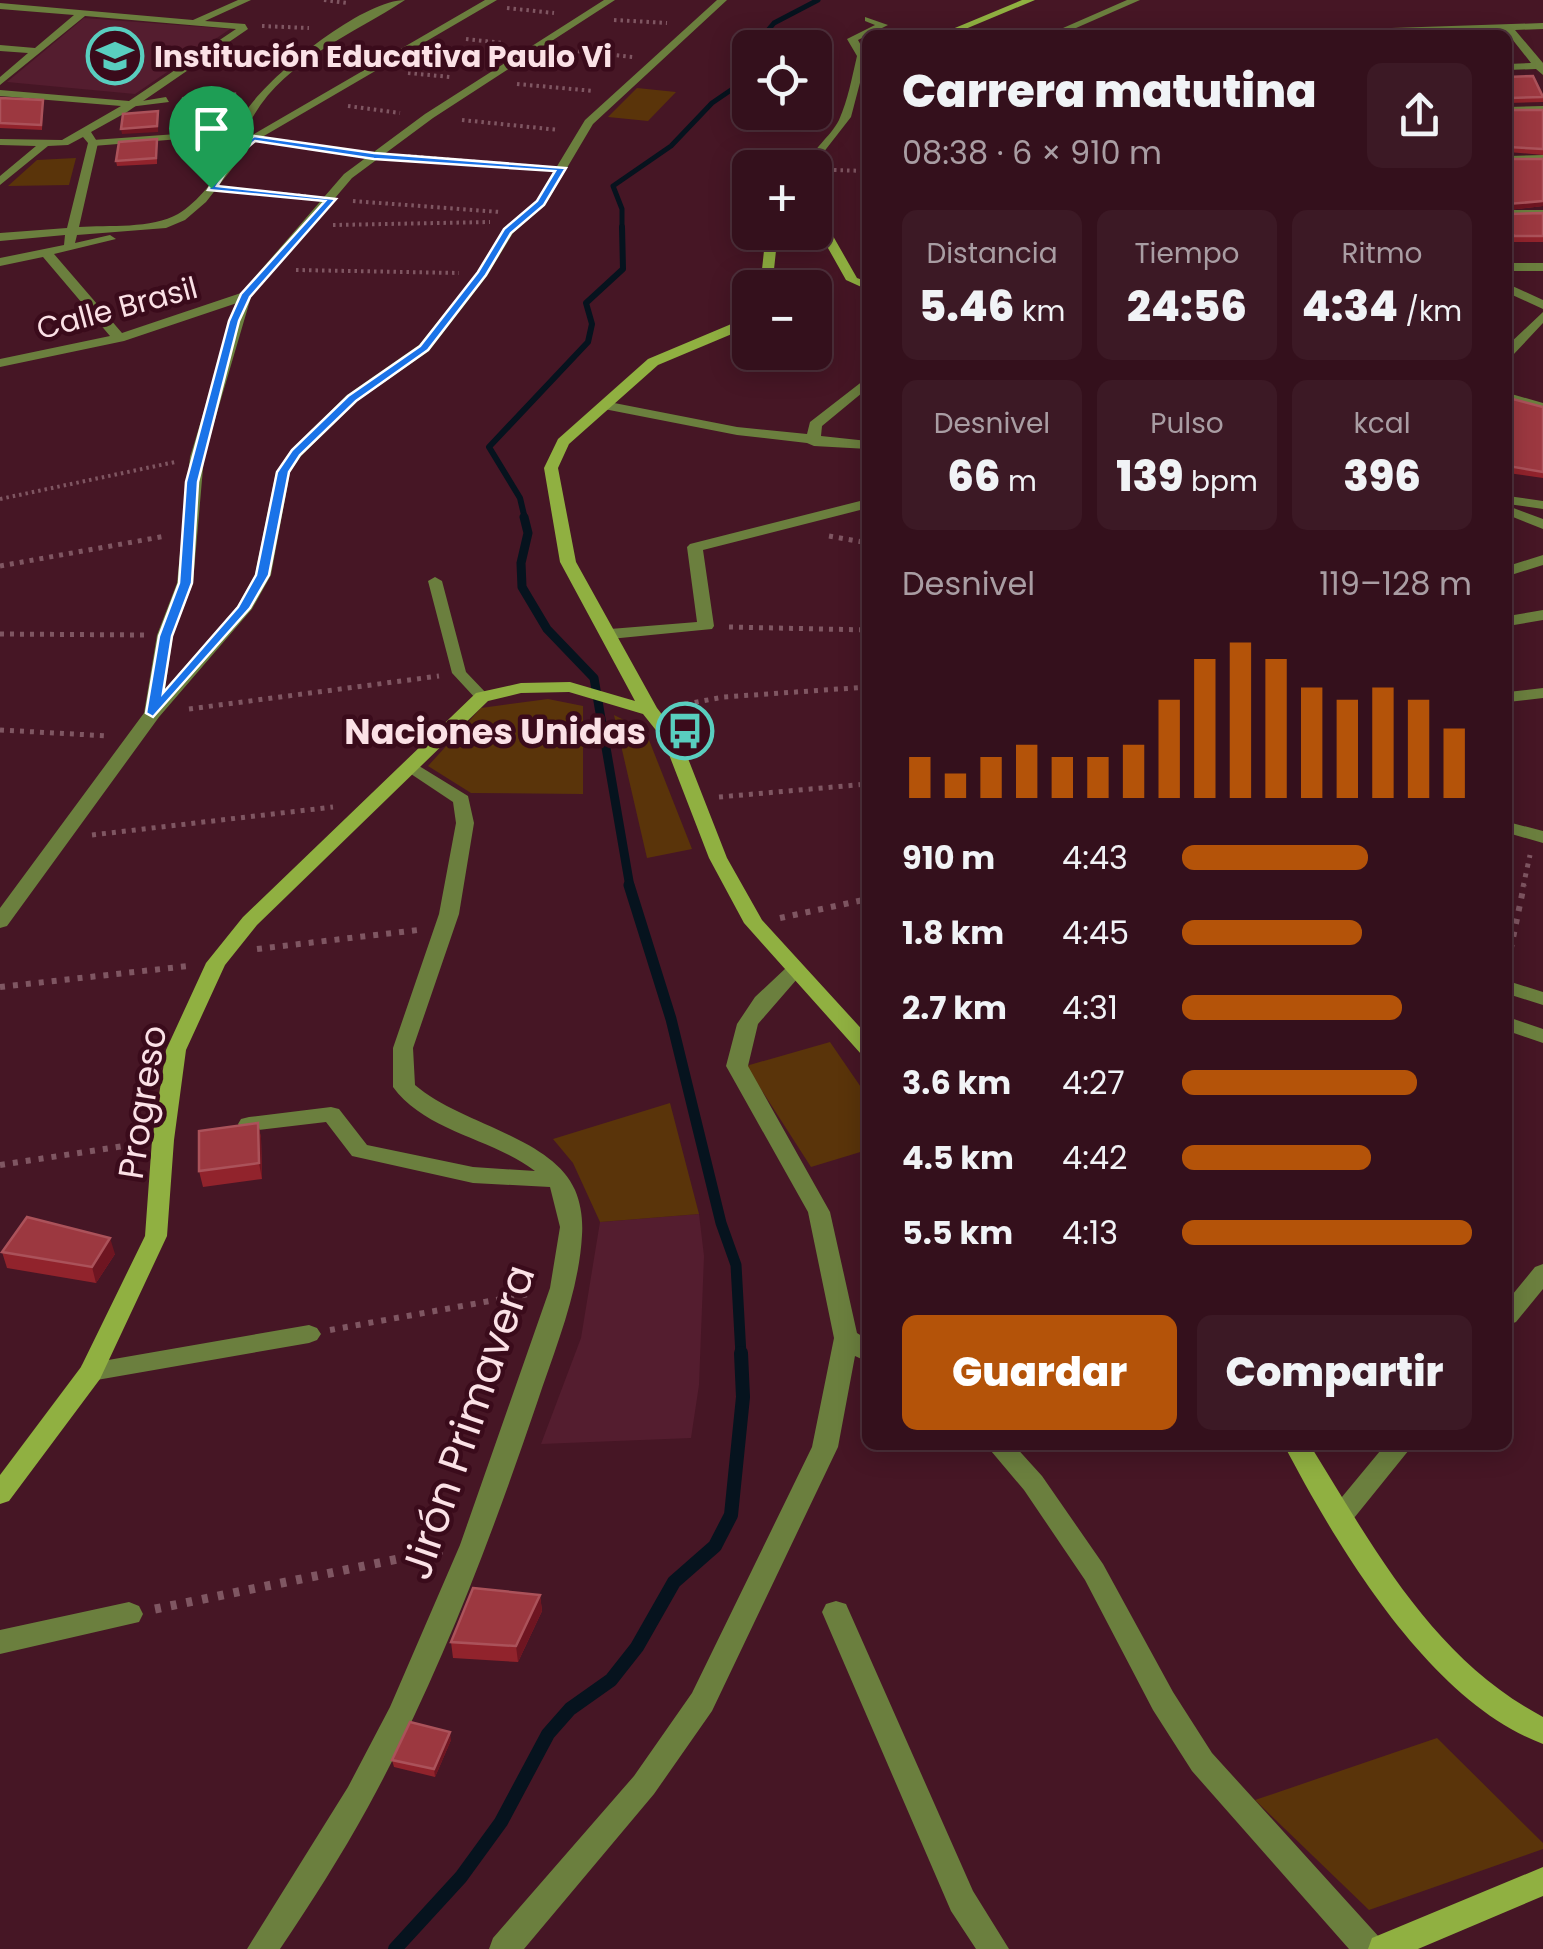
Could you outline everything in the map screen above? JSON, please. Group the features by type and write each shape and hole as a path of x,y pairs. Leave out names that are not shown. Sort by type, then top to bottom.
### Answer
{"main road":[{"path":"955,30 1030,0"},
{"path":"832,245 852,280 862,284"},
{"path":"732,329 653,362 563,442 551,468 568,562 648,710 671,738 718,858 754,923 862,1043"},
{"name":"Progreso","path":"0,1494 90,1372 156,1236 162,1140 179,1040 220,958 250,921 482,697 504,690 570,687 648,710"},
{"path":"1299,1450 1432,1646 1471,1688 1543,1731"},
{"path":"1383,1949 1543,1881"}],"street":[{"path":"0,6 86,6 182,23 246,0"},
{"path":"0,262 68,250 190,216 231,158 251,109 267,92 346,30 400,0"},
{"path":"153,713 166,636 185,583 197,458 245,296 348,176 610,0"},
{"path":"0,922 153,713 244,608 263,575 283,472 296,452 352,398 424,348 521,218 541,203 589,122 722,0"},
{"path":"1064,30 1135,0"},
{"path":"231,158 254,138 487,3"},
{"path":"0,82 86,6"},
{"path":"868,19 883,25 872,30"},
{"path":"196,21 246,27"},
{"path":"1420,30 1543,26"},
{"path":"0,142 43,146 64,143 246,27"},
{"path":"1512,32 1542,68"},
{"path":"818,150 834,134 850,106 862,56 852,39 862,34"},
{"path":"0,48 37,51"},
{"path":"1512,67 1542,68"},
{"path":"0,93 129,104"},
{"path":"1512,110 1543,109"},
{"path":"68,250 93,143 84,131"},
{"path":"0,182 43,146"},
{"path":"1512,159 1543,158"},
{"path":"1512,213 1543,213"},
{"path":"0,237 166,224"},
{"path":"46,254 119,338"},
{"path":"1512,267 1543,267"},
{"path":"1512,286 1543,288"},
{"path":"1512,288 1543,306"},
{"name":"Calle Brasil","path":"0,363 119,338 245,296"},
{"path":"1512,300 1543,306"},
{"path":"1512,348 1543,316"},
{"path":"814,442 814,425 862,387"},
{"path":"1512,399 1543,407"},
{"path":"604,405 814,442 862,446"},
{"path":"1512,501 1543,506"},
{"path":"610,634 706,626 695,547 862,505"},
{"path":"1512,512 1543,524"},
{"path":"1512,569 1543,560"},
{"path":"1512,620 1543,615"},
{"path":"1512,696 1543,692"},
{"path":"411,766 462,800 465,812 444,927 403,1048 404,1088 426,1109 456,1126 547,1164 558,1180"},
{"path":"1512,829 1539,836"},
{"path":"504,1949 644,1785 702,1702 825,1447 857,1346 819,1212 737,1066 738,1042 748,1017 794,971"},
{"path":"1512,988 1543,999"},
{"path":"1512,1025 1543,1036"},
{"path":"249,1124 331,1114 360,1151 472,1175 558,1180"},
{"name":"Jirón Primavera","path":"262,1949 348,1817 478,1542 562,1288 571,1219 564,1186 558,1180"},
{"path":"1512,1311 1543,1273"},
{"path":"90,1372 310,1334"},
{"path":"1003,1450 1033,1483 1094,1572 1163,1701 1202,1762 1369,1949"},
{"path":"1341,1516 1396,1450"},
{"path":"836,1612 962,1900 994,1949"},
{"path":"0,1642 130,1614"}],"lane":[{"path":"129,104 166,100"},
{"path":"93,143 177,137"},
{"path":"435,581 458,673 482,697"}],"path":[{"path":"487,3 581,17 693,24"},
{"path":"246,27 346,30"},
{"path":"430,35 657,60"},
{"path":"166,100 267,92"},
{"path":"254,138 375,155 561,168"},
{"path":"832,168 862,171"},
{"path":"211,188 521,218"},
{"path":"306,225 521,218"},
{"path":"270,270 483,273"},
{"path":"0,500 197,458"},
{"path":"0,566 188,532"},
{"path":"706,626 862,630"},
{"path":"0,634 166,636"},
{"path":"153,713 458,673"},
{"path":"648,710 724,697 862,687"},
{"path":"0,730 135,738"},
{"path":"698,800 862,785"},
{"path":"61,838 376,802"},
{"path":"1512,946 1539,836"},
{"path":"754,923 862,900"},
{"path":"0,987 444,927"},
{"path":"0,1165 162,1140"},
{"path":"310,1334 562,1288"},
{"path":"130,1614 478,1542"}],"shaded area":[{"name":"Institución Educativa Paulo Vi","path":"84,18 230,29 135,94 7,82"},
{"path":"637,88 676,92 648,121 608,117"},
{"path":"76,158 69,185 8,186 37,160"},
{"path":"548,699 583,706 583,794 471,793 428,766 481,708"},
{"path":"614,715 640,728 649,740 692,849 647,858"},
{"path":"830,1042 862,1089 862,1152 811,1167 746,1066"},
{"path":"670,1103 699,1214 600,1222 573,1163 553,1139"},
{"path":"699,1214 704,1256 699,1385 691,1438 541,1444 581,1338 600,1222"},
{"path":"1437,1738 1543,1843 1543,1849 1369,1910 1255,1800"}],"building":[{"path":"1533,76 1543,97 1512,98 1512,77"},
{"path":"0,98 43,100 41,125 0,123"},
{"path":"1512,110 1543,110 1543,149 1512,147"},
{"path":"158,111 157,126 121,129 123,114"},
{"path":"157,139 156,158 116,161 119,142"},
{"path":"1512,159 1543,159 1543,201 1512,204"},
{"path":"1543,213 1543,236 1514,236 1512,214"},
{"path":"1512,399 1543,407 1543,472 1512,467"},
{"path":"258,1123 259,1163 199,1171 199,1131"},
{"path":"27,1217 110,1238 92,1267 2,1252"},
{"path":"473,1588 540,1595 516,1646 451,1642"},
{"path":"410,1722 450,1732 434,1769 392,1760"}],"waterway":[{"path":"768,30 818,0"},
{"path":"622,227 622,209 613,186 671,146 712,103 732,89"},
{"path":"525,519 520,498 489,447 588,342 592,324 586,303 623,269 622,227"},
{"path":"524,517 528,533 521,563 522,587 547,629 594,678 630,887"},
{"path":"629,885 671,1019 721,1223 736,1265 741,1355"},
{"path":"395,1949 461,1877 501,1822 548,1734 570,1709 611,1680 637,1647 674,1582 715,1546 731,1515 743,1397 741,1353"}],"place":[{"name":"Institución Educativa Paulo Vi","path":"115,56"},
{"name":"Naciones Unidas","path":"685,731"}],"route":[{"path":"254,138 374,156 561,168 541,203 508,231 483,273 424,348 352,398 296,452 283,472 263,575 244,608 153,713 166,636 185,583 192,482 218,396 234,321 245,296 332,199 211,188 231,158 254,138"}]}
